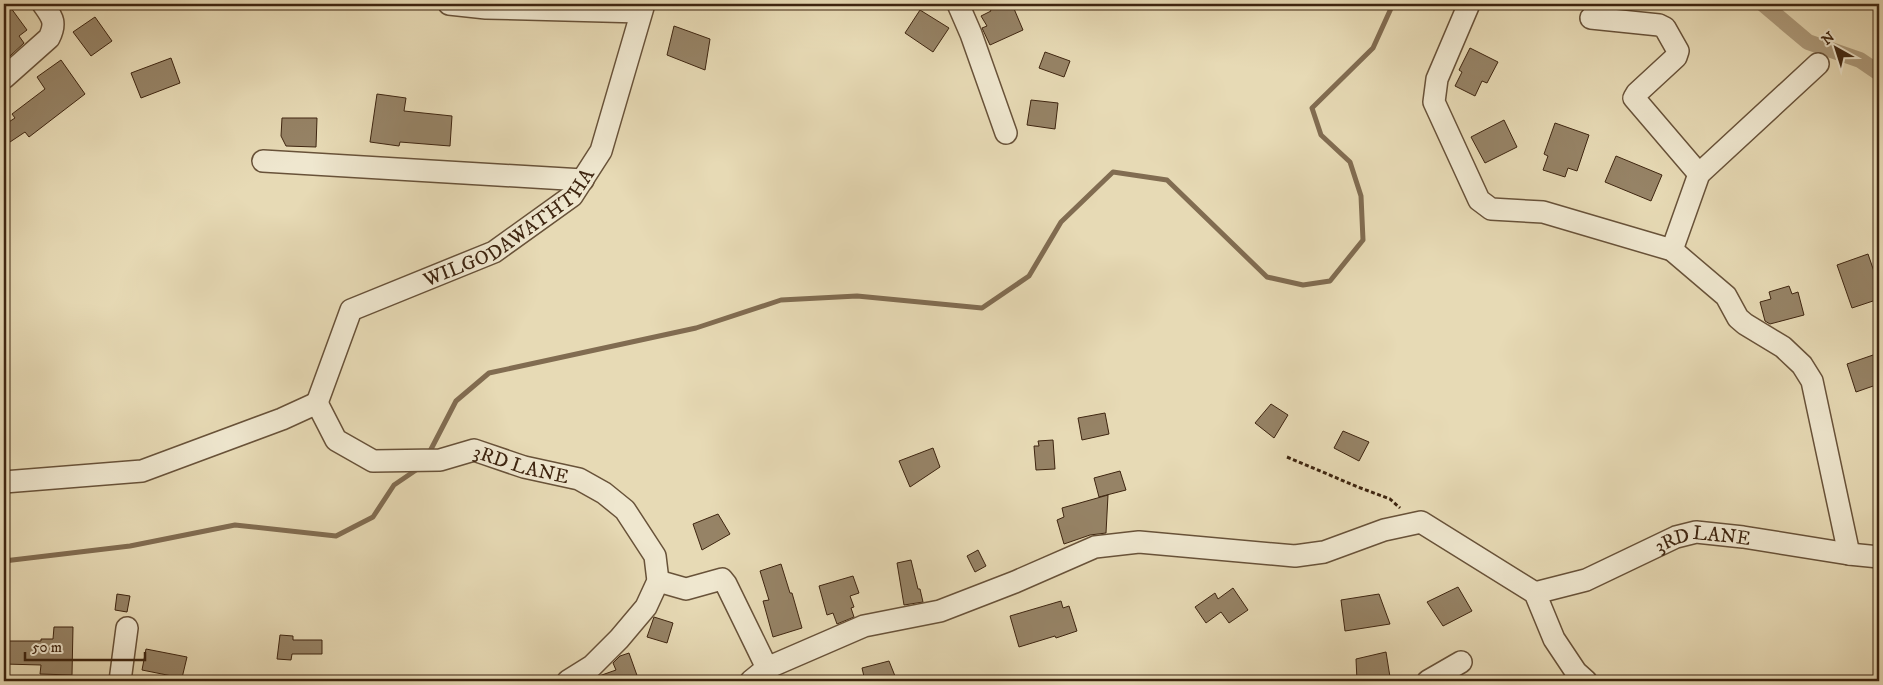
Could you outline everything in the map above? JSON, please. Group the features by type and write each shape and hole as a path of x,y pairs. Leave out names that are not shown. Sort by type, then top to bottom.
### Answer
{"street":[{"path":"4,78 49,38 54,30 54,19 43,4"},
{"path":"449,4 486,8 643,8"},
{"path":"958,4 971,34 1006,133"},
{"path":"1470,4 1437,79 1434,102 1479,200 1491,209 1543,212 1672,250 1726,296 1738,318 1783,347 1802,365 1812,381 1849,554"},
{"name":"WILGODAWATHTHA","path":"317,403 351,310 494,252 572,196 601,151 643,8"},
{"path":"1591,18 1658,25 1665,28 1678,51 1676,57 1634,98 1699,174"},
{"path":"1672,250 1699,174 1818,64"},
{"path":"263,161 583,180"},
{"path":"4,482 142,471 282,419 317,403"},
{"name":"3RD LANE","path":"317,403 336,440 373,461 440,460 474,450 524,467 579,479 604,493 625,510 655,556 658,581"},
{"path":"568,681 592,666 619,639 646,607 658,581 686,589 722,579 726,584 759,675 864,626 940,610 1015,582 1095,547 1139,542 1295,556 1324,552 1384,530 1422,522 1535,593 1554,639 1576,672 1586,681"},
{"name":"3RD LANE","path":"1535,593 1586,580 1676,537 1696,532 1743,536 1849,554 1879,557"},
{"path":"120,681 127,628"},
{"path":"1428,681 1461,662"}],"path":[{"path":"1287,457 1358,487 1390,498 1403,511"}],"building":[{"path":"4,4 8,4 27,30 19,36 24,43 10,56 4,48"},
{"path":"987,4 1012,4 1023,30 990,45 982,28 987,26 981,16 991,11"},
{"path":"920,10 949,28 933,52 905,33"},
{"path":"95,17 112,41 91,56 73,32"},
{"path":"674,26 710,39 705,70 667,55"},
{"path":"1470,48 1498,62 1487,83 1482,81 1475,96 1455,86 1462,72 1459,70"},
{"path":"1045,52 1070,61 1064,77 1039,68"},
{"path":"171,58 180,83 141,98 131,73"},
{"path":"61,60 85,94 29,137 25,132 4,146 4,125 15,118 12,114 45,89 37,77"},
{"path":"377,94 406,98 404,111 452,116 450,146 400,142 399,146 370,142"},
{"path":"1031,100 1058,103 1055,129 1027,125"},
{"path":"282,118 317,118 316,147 286,146 281,136"},
{"path":"1504,120 1517,147 1485,163 1471,137"},
{"path":"1555,123 1589,135 1577,171 1568,168 1565,177 1543,170 1548,156 1544,154"},
{"path":"1616,156 1662,175 1651,201 1605,182"},
{"path":"1868,254 1879,286 1879,299 1852,308 1837,265"},
{"path":"1789,286 1792,294 1798,292 1804,315 1770,324 1765,321 1760,302 1771,299 1769,292"},
{"path":"1876,354 1879,364 1879,384 1856,392 1847,364"},
{"path":"1271,404 1288,415 1274,438 1255,423"},
{"path":"1105,413 1109,434 1082,440 1078,418"},
{"path":"1343,431 1369,442 1359,461 1334,448"},
{"path":"1053,440 1055,469 1036,470 1034,446 1039,446 1038,441"},
{"path":"933,448 940,467 910,487 899,461"},
{"path":"1120,471 1126,490 1099,497 1094,478"},
{"path":"1108,495 1106,533 1090,535 1064,544 1057,520 1064,517 1062,508"},
{"path":"718,514 730,534 702,550 693,524"},
{"path":"978,550 986,566 975,572 967,556"},
{"path":"911,560 923,602 904,605 897,563"},
{"path":"781,564 802,628 773,637 763,601 769,600 760,571"},
{"path":"853,576 859,593 850,596 854,607 851,608 854,617 837,624 833,613 827,615 819,586"},
{"path":"1458,587 1472,611 1443,626 1427,602"},
{"path":"1233,588 1248,610 1229,623 1221,612 1206,623 1195,607 1215,593 1218,599"},
{"path":"117,594 130,596 127,612 115,610"},
{"path":"1379,594 1390,624 1345,631 1341,600"},
{"path":"1061,601 1063,608 1069,606 1077,631 1019,647 1010,616"},
{"path":"654,617 673,623 667,643 647,637"},
{"path":"54,627 73,627 72,675 40,674 41,665 4,664 4,641 41,641 41,639 53,639"},
{"path":"280,635 293,636 293,640 322,640 322,654 292,654 291,660 277,659"},
{"path":"146,649 187,657 182,678 142,670"},
{"path":"1386,652 1390,677 1377,681 1357,681 1356,659"},
{"path":"629,653 639,681 591,681 616,670 613,663 620,656"},
{"path":"889,661 897,681 865,681 862,668"}],"waterway":[{"path":"428,455 456,401 489,373 696,328 781,300 857,296 982,308 1029,276 1061,222 1113,172 1167,180 1267,277 1303,285 1330,281 1363,240 1361,196 1350,162 1321,135 1312,108 1373,48 1393,4"},
{"path":"1763,4 1808,42 1860,60 1879,73"},
{"path":"4,561 130,546 235,525 336,536 373,517 394,485 419,468"}]}
